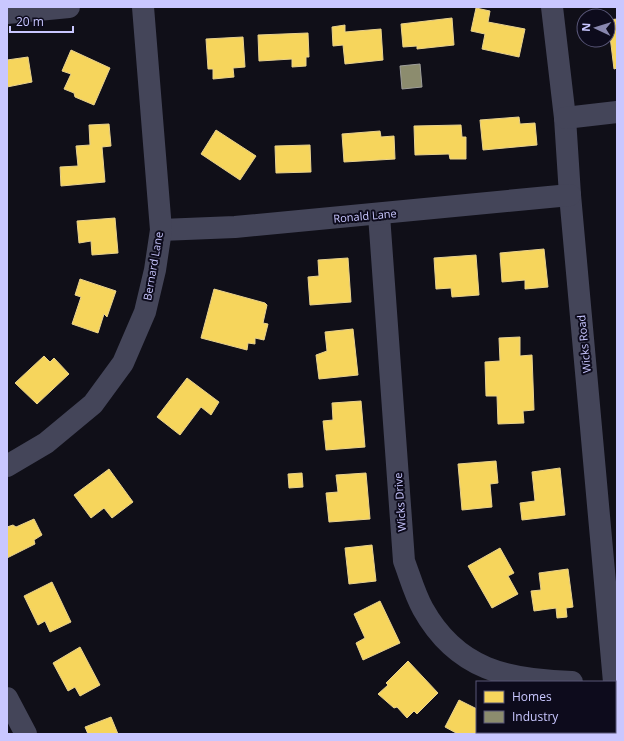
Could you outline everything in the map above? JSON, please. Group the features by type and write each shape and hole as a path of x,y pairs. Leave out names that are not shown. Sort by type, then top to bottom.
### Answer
{"street":[{"path":"7,13 69,7"},
{"name":"Bernard Lane","path":"7,466 46,443 93,404 123,363 145,312 155,270 160,230 142,7"},
{"name":"Wicks Road","path":"552,7 565,118 570,195 614,681"},
{"path":"565,118 617,112"},
{"name":"Ronald Lane","path":"160,230 235,227 379,215 570,195"},
{"name":"Wicks Drive","path":"379,215 404,561 422,609 446,644 485,668 521,679 555,681"},
{"path":"7,698 26,734"},
{"path":"616,705 617,718"}],"building: Homes":[{"path":"476,8 490,11 488,22 525,29 519,57 482,49 485,34 471,31"},
{"path":"452,18 454,45 417,49 417,46 403,47 401,24"},
{"path":"616,19 617,68 614,69 611,48 616,48"},
{"path":"345,25 345,32 381,29 383,60 345,64 343,45 333,46 332,27"},
{"path":"308,33 309,57 306,57 306,66 292,67 292,59 259,61 258,35"},
{"path":"243,37 245,67 233,68 234,77 213,79 213,69 208,69 206,39"},
{"path":"71,50 110,68 94,105 75,97 74,93 64,89 71,74 62,71"},
{"path":"28,57 32,82 7,87 7,60"},
{"path":"519,117 520,124 535,123 537,145 483,150 480,120"},
{"path":"109,124 111,146 102,147 105,182 61,186 60,167 78,166 76,146 90,145 89,125"},
{"path":"461,125 462,137 466,137 466,159 450,159 449,154 415,155 414,126"},
{"path":"216,130 256,156 240,180 201,154"},
{"path":"380,131 381,137 394,136 395,159 344,162 342,134"},
{"path":"310,145 311,172 276,173 275,146"},
{"path":"115,218 118,253 92,255 91,241 79,243 77,221"},
{"path":"544,249 548,287 525,289 525,280 502,282 500,253"},
{"path":"476,255 479,295 452,297 451,288 436,289 434,258"},
{"path":"348,258 351,302 310,305 308,277 319,276 318,260"},
{"path":"80,279 116,291 107,317 104,314 98,333 72,324 81,297 75,295"},
{"path":"214,289 265,303 267,305 263,323 268,324 264,340 255,338 255,344 248,343 247,350 201,338"},
{"path":"353,329 358,375 319,379 316,355 327,351 325,332"},
{"path":"520,337 520,356 532,355 534,410 523,411 524,423 498,424 497,396 486,396 485,362 500,361 499,338"},
{"path":"44,356 50,362 54,358 69,374 37,404 15,383"},
{"path":"187,378 219,402 211,415 201,407 180,435 157,417"},
{"path":"361,401 365,447 326,450 323,421 333,420 332,403"},
{"path":"496,461 498,483 490,484 492,507 462,510 458,464"},
{"path":"560,468 565,515 522,520 520,503 535,501 532,472"},
{"path":"109,469 133,502 112,518 104,508 91,518 74,495"},
{"path":"302,473 303,487 289,488 288,474"},
{"path":"366,473 370,519 329,522 326,493 338,492 336,475"},
{"path":"34,519 42,535 34,540 35,544 7,558 7,527 13,525 16,527"},
{"path":"372,545 376,581 349,584 345,548"},
{"path":"500,548 514,573 508,576 518,594 492,608 468,566"},
{"path":"568,569 573,607 566,608 567,617 557,618 556,608 534,611 531,591 541,590 539,573"},
{"path":"52,582 71,622 50,632 45,621 38,625 24,596"},
{"path":"380,601 400,643 363,660 356,643 365,638 354,614"},
{"path":"80,647 100,685 80,696 75,687 68,691 53,663"},
{"path":"408,661 438,693 417,714 414,711 407,718 397,707 394,708 378,694 388,685 386,683"},
{"path":"459,700 476,708 476,733 490,733 458,734 445,727"},
{"path":"111,717 118,734 88,734 85,727"},
{"path":"539,733 561,733 561,734"}],"building: Industry":[{"path":"420,64 422,87 402,89 400,66"}]}
